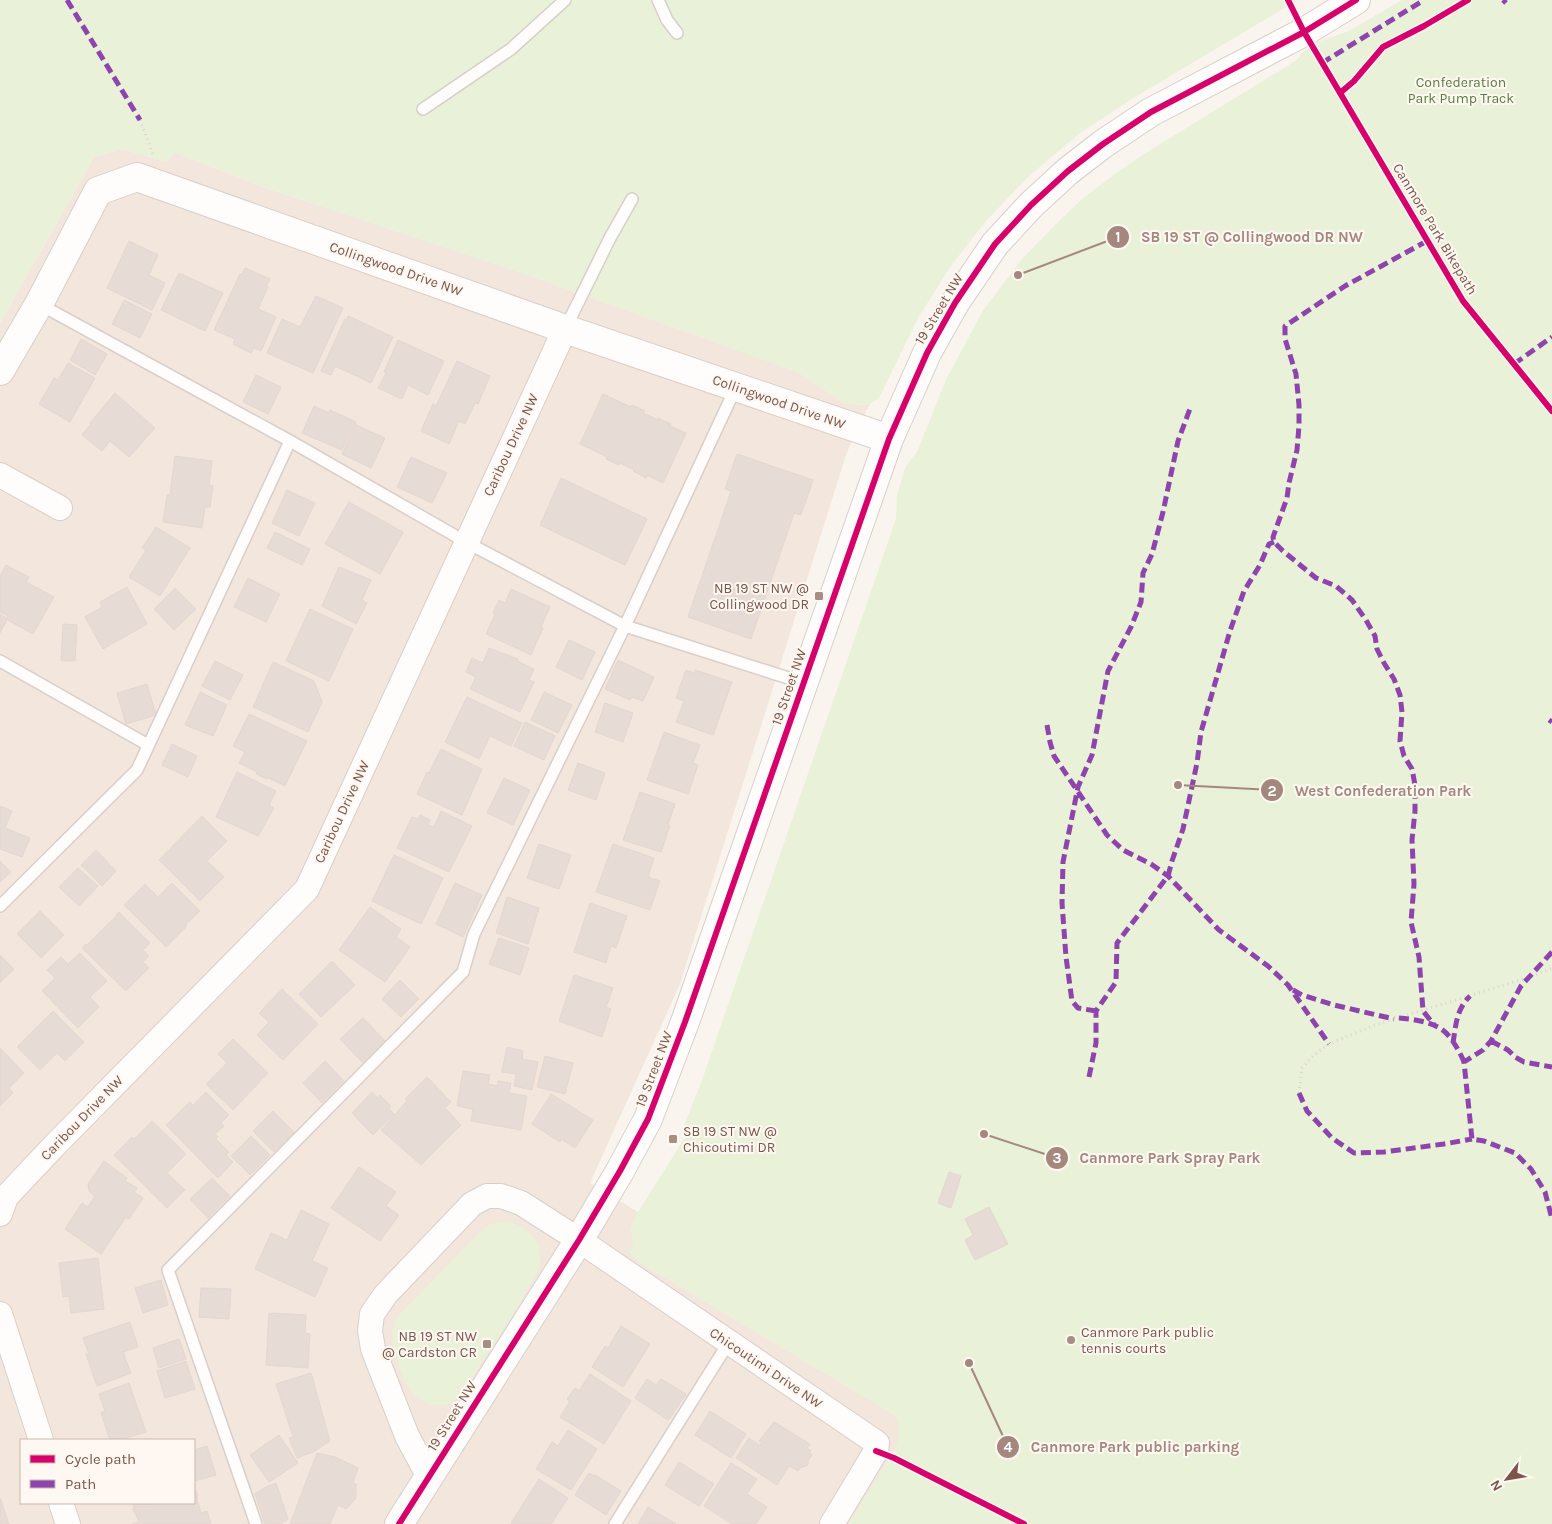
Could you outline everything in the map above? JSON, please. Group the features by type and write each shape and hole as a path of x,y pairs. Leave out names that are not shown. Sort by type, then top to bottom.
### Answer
{"street":[{"name":"19 Street NW","path":"399,1524 579,1240 648,1119 685,1022 889,439 926,353 955,303 995,244 1031,205 1102,144 1150,112 1304,32 1356,0"},
{"name":"Collingwood Drive NW","path":"0,372 98,191 137,177 565,329 889,439"},
{"name":"Caribou Drive NW","path":"2,1202 54,1146 307,889 565,329"},
{"path":"0,475 60,508"},
{"name":"Chicoutimi Drive NW","path":"429,1477 407,1436 373,1349 370,1330 372,1314 386,1294 472,1204 487,1196 501,1196 521,1203 579,1240 877,1443 876,1451 832,1524"},
{"path":"0,1314 40,1439"},
{"path":"61,1504 68,1524"}],"lane":[{"path":"423,109 511,49 565,0"},
{"path":"658,0 666,20 677,33"},
{"path":"565,329 610,238 632,199"},
{"path":"38,304 290,441 466,542 625,626 804,682"},
{"path":"256,1524 168,1270 463,972 474,934 625,626 736,387"},
{"path":"0,906 137,770 290,441"},
{"path":"0,661 148,745"},
{"path":"615,1524 729,1342"}],"path":[{"path":"1299,1093 1302,1068 1313,1056 1329,1044 1375,1025 1513,983 1552,968"}],"shaded area":[{"path":"122,149 167,162 174,152 252,183 528,275 798,372 844,403 870,404 857,428 846,455 680,984 590,1183 638,1212 631,1229 639,1262 895,1415 900,1427 899,1439 895,1449 849,1524 0,1524 0,323 94,157"}],"green space":[{"path":"0,0 1298,0 1135,97 1080,133 1029,176 985,222 951,266 918,318 879,398 870,404 858,405 844,403 797,372 528,275 252,183 174,152 167,162 122,149 94,157 0,323"},
{"name":"Confederation Park Pump Track","path":"1402,0 1552,0 1552,1524 849,1524 895,1449 899,1432 895,1415 639,1262 629,1252 633,1247 631,1229 638,1212 686,1136 681,1133 701,1083 896,519 897,495 905,468 918,450 946,380 982,312 1022,259 1082,199 1144,154 1297,60 1303,52 1320,41 1349,31"},
{"path":"506,1221 529,1232 534,1238 539,1251 539,1269 470,1383 449,1404 441,1406 426,1403 413,1393 402,1376 392,1340 396,1318 480,1232 490,1224"}],"building":[{"path":"129,241 158,255 149,275 165,283 152,310 107,288"},
{"path":"245,268 270,279 258,309 276,317 261,351 254,348 251,353 233,344 235,339 214,330 240,274 242,274"},
{"path":"179,273 223,293 205,331 161,310"},
{"path":"316,296 343,308 313,373 267,353 282,319 300,327"},
{"path":"124,300 152,314 140,338 112,324"},
{"path":"348,316 393,337 371,383 335,366 331,375 321,371"},
{"path":"81,339 107,354 95,375 70,360"},
{"path":"398,340 444,361 428,395 408,385 402,399 378,388 386,373 384,372"},
{"path":"457,361 490,376 478,404 475,403 465,424 459,421 449,444 421,431 433,404 436,406"},
{"path":"68,363 95,378 70,422 39,404 54,378 58,380"},
{"path":"256,375 281,387 268,414 243,402"},
{"path":"115,393 155,428 129,457 110,441 102,451 82,435"},
{"path":"603,394 631,407 632,405 645,411 643,413 671,424 670,426 686,433 663,483 647,475 646,478 634,470 606,459 607,457 580,444"},
{"path":"314,406 329,413 330,410 356,422 342,450 302,433"},
{"path":"356,425 385,438 371,468 342,454"},
{"path":"737,454 813,480 801,515 794,513 751,639 688,617 731,491 725,489"},
{"path":"175,456 212,461 209,485 213,486 210,507 205,507 202,528 163,522 167,495 170,495"},
{"path":"411,457 447,473 432,503 397,487"},
{"path":"561,478 647,519 625,565 540,525"},
{"path":"287,490 315,503 299,536 272,523"},
{"path":"349,502 403,532 380,574 325,544"},
{"path":"156,527 190,548 160,596 129,577 146,550 142,548"},
{"path":"275,532 310,549 302,565 267,548"},
{"path":"6,565 29,577 26,582 54,597 33,634 6,619 8,616 0,612 0,576"},
{"path":"339,567 371,580 362,600 367,603 356,624 322,606"},
{"path":"248,578 280,594 266,622 234,607"},
{"path":"127,587 147,624 103,649 85,617 102,607 100,602"},
{"path":"175,588 196,609 174,630 154,609"},
{"path":"511,589 550,607 531,655 486,634 499,600 505,603"},
{"path":"310,609 353,629 329,681 286,661"},
{"path":"0,614 7,620 0,633"},
{"path":"63,624 77,625 75,661 61,661"},
{"path":"569,640 595,652 582,680 556,667"},
{"path":"489,648 518,659 517,661 534,669 529,680 534,682 520,712 470,689 476,677 466,672 472,658 483,663"},
{"path":"618,660 654,677 643,701 632,697 630,700 605,689"},
{"path":"215,661 243,675 230,700 202,686"},
{"path":"273,662 314,681 322,702 308,732 253,707"},
{"path":"686,670 694,673 695,670 732,682 713,735 676,722 684,701 676,698"},
{"path":"147,684 156,715 126,724 117,693"},
{"path":"200,692 227,705 213,736 185,725"},
{"path":"544,692 572,705 558,733 531,720"},
{"path":"467,697 522,723 511,746 490,736 479,759 445,742"},
{"path":"605,703 633,713 623,742 595,732"},
{"path":"249,714 307,741 285,786 256,774 257,772 239,763 245,752 233,746"},
{"path":"525,722 555,736 544,760 514,746"},
{"path":"664,732 700,745 693,763 698,765 688,794 647,780"},
{"path":"172,744 197,756 188,777 162,765"},
{"path":"441,749 482,769 462,815 417,794 427,772 429,773"},
{"path":"578,763 605,773 596,800 568,790"},
{"path":"237,772 276,791 269,805 274,808 258,836 216,817"},
{"path":"504,778 530,790 513,825 487,813"},
{"path":"640,792 675,804 661,852 623,840"},
{"path":"0,806 12,811 5,828 30,838 22,857 0,849"},
{"path":"441,811 472,826 449,872 397,848 412,817 418,819 420,815 430,820 428,825 434,827"},
{"path":"202,816 227,841 207,861 224,877 200,901 159,860"},
{"path":"539,844 571,855 559,889 527,878"},
{"path":"613,844 654,858 648,877 660,881 650,910 596,892"},
{"path":"96,850 116,871 102,886 81,865"},
{"path":"394,855 443,878 421,924 372,901"},
{"path":"0,861 11,872 0,882"},
{"path":"78,868 98,886 79,906 59,887"},
{"path":"172,883 200,911 166,947 124,905 145,884 158,897"},
{"path":"455,883 482,895 463,937 436,924"},
{"path":"507,897 539,908 528,944 496,933"},
{"path":"590,903 627,916 616,948 611,946 606,963 574,952"},
{"path":"370,907 401,929 396,937 410,947 385,982 339,950"},
{"path":"40,911 64,935 41,958 17,934"},
{"path":"119,912 150,943 143,950 149,956 143,962 149,968 126,991 82,948"},
{"path":"499,938 529,948 520,975 489,964"},
{"path":"80,953 107,981 90,997 99,1007 78,1028 42,991 55,978 47,970 61,957 68,964"},
{"path":"0,955 14,969 0,983"},
{"path":"332,961 355,985 321,1017 299,994"},
{"path":"574,975 613,988 606,1007 611,1009 602,1037 559,1021"},
{"path":"400,980 419,999 401,1017 382,999"},
{"path":"282,989 318,1024 283,1060 257,1035 269,1022 259,1013"},
{"path":"53,1011 84,1042 65,1061 57,1053 40,1070 17,1047"},
{"path":"363,1018 387,1043 365,1065 340,1039"},
{"path":"233,1039 268,1073 233,1110 206,1084 227,1063 218,1054"},
{"path":"507,1047 523,1051 522,1059 538,1062 532,1090 514,1086 516,1074 502,1072"},
{"path":"0,1048 24,1073 9,1088 13,1093 0,1106"},
{"path":"545,1056 573,1063 565,1094 537,1087"},
{"path":"325,1061 344,1081 322,1103 303,1083"},
{"path":"463,1071 490,1075 488,1084 497,1086 498,1081 511,1083 509,1093 527,1096 521,1130 471,1121 473,1109 457,1106"},
{"path":"427,1077 451,1102 445,1108 461,1125 421,1165 381,1130 407,1101 405,1099"},
{"path":"206,1092 229,1115 221,1123 224,1126 215,1134 218,1137 216,1139 229,1152 226,1155 233,1162 218,1178 166,1125 190,1102 193,1105"},
{"path":"372,1092 378,1098 380,1095 391,1106 389,1109 394,1114 373,1135 352,1113"},
{"path":"551,1094 593,1120 575,1148 561,1139 560,1142 532,1124"},
{"path":"273,1111 294,1132 274,1152 253,1131"},
{"path":"152,1121 186,1154 167,1173 185,1190 167,1208 114,1155"},
{"path":"251,1136 270,1155 250,1175 231,1156"},
{"path":"104,1161 127,1178 125,1181 137,1188 134,1192 143,1198 129,1219 126,1217 101,1254 65,1229 82,1203 88,1207 95,1196 89,1191 88,1184"},
{"path":"359,1167 396,1192 386,1206 399,1215 380,1241 331,1208"},
{"path":"949,1172 961,1176 951,1208 938,1203"},
{"path":"212,1178 230,1196 208,1218 190,1199"},
{"path":"989,1207 1008,1244 975,1260 965,1240 973,1235 965,1219"},
{"path":"301,1210 329,1224 312,1261 328,1268 315,1297 255,1269 271,1233 287,1240"},
{"path":"98,1258 104,1309 71,1313 69,1296 63,1297 59,1263"},
{"path":"161,1280 168,1305 143,1313 135,1288"},
{"path":"201,1288 231,1289 229,1319 199,1317"},
{"path":"269,1313 306,1315 305,1333 310,1334 308,1368 266,1365"},
{"path":"130,1322 138,1347 123,1352 131,1373 97,1386 86,1354 89,1354 83,1338"},
{"path":"621,1326 650,1344 623,1387 592,1367 605,1346 608,1348"},
{"path":"179,1339 186,1359 159,1368 153,1348"},
{"path":"186,1361 195,1389 165,1398 157,1371"},
{"path":"311,1373 330,1441 313,1452 297,1458 289,1438 293,1437 276,1384"},
{"path":"590,1374 631,1401 604,1444 560,1417 570,1401 567,1399 575,1388 579,1391"},
{"path":"647,1379 656,1385 661,1379 686,1394 668,1420 635,1398"},
{"path":"129,1383 146,1432 123,1439 110,1439 101,1413 105,1411 99,1394"},
{"path":"710,1411 746,1434 731,1458 695,1435"},
{"path":"774,1422 810,1444 807,1448 811,1451 809,1453 812,1455 808,1460 808,1465 800,1468 798,1471 789,1466 777,1485 736,1458 749,1438 760,1446 762,1442 759,1441"},
{"path":"568,1430 597,1449 571,1490 536,1469 552,1442 558,1446"},
{"path":"279,1435 298,1463 269,1482 250,1455"},
{"path":"207,1446 216,1475 195,1481 195,1450"},
{"path":"317,1453 335,1457 358,1468 353,1483 356,1484 356,1498 346,1509 338,1505 330,1524 290,1524"},
{"path":"679,1462 714,1484 699,1506 665,1485"},
{"path":"731,1463 757,1479 747,1494 767,1507 756,1524 732,1524 704,1506"},
{"path":"589,1473 621,1491 606,1515 575,1495"},
{"path":"539,1479 568,1498 551,1524 512,1524 511,1523"},
{"path":"276,1483 288,1519 281,1524 265,1524 255,1494"},
{"path":"195,1488 201,1513 207,1511 211,1524 132,1524 139,1522 133,1509 133,1504 195,1504"},
{"path":"0,1498 9,1524 0,1524"},
{"path":"648,1507 676,1524 638,1524"}],"marked path":[{"path":"67,0 140,120"},
{"path":"1322,63 1424,0"},
{"path":"1503,0 1506,3"},
{"path":"1427,241 1345,286 1285,326 1285,339 1296,374 1299,426 1297,450 1287,498 1273,537 1274,542 1283,551 1316,578 1336,586 1352,600 1375,636 1377,649 1394,679 1400,695 1402,712 1400,741 1404,756 1412,769 1415,785 1412,840 1414,884 1411,922 1419,957 1423,1011 1435,1026"},
{"path":"1514,364 1552,337"},
{"path":"1096,1011 1078,1008 1072,1001 1066,957 1062,903 1063,862 1078,787 1092,755 1108,671 1131,627 1141,602 1143,573 1152,554 1178,441 1191,406"},
{"path":"1089,1077 1096,1043 1096,1011 1116,982 1117,943 1168,876 1183,829 1197,763 1201,732 1230,631 1244,591 1260,565 1269,544 1274,542"},
{"path":"1047,725 1054,756 1107,835 1123,850 1151,864 1168,876 1219,930 1268,966 1288,985 1329,1044"},
{"path":"1552,952 1521,986 1491,1041 1483,1050 1464,1062 1472,1139 1484,1141 1515,1153 1531,1169 1545,1192 1552,1219"},
{"path":"1293,990 1302,995 1334,1005 1394,1019"},
{"path":"1453,1043 1459,1012 1470,996"},
{"path":"1399,1018 1423,1022 1440,1029 1448,1035 1464,1062"},
{"path":"1491,1041 1508,1050 1524,1062 1552,1067"},
{"path":"1299,1093 1307,1111 1332,1138 1354,1153 1384,1152 1472,1139"}],"cycle path":[{"name":"Canmore Park Bikepath","path":"1288,0 1304,32 1463,301 1552,411"},
{"path":"399,1524 579,1240 648,1119 685,1022 889,439 927,353 955,303 995,244 1031,205 1068,171 1103,144 1151,112 1304,32 1356,0"},
{"path":"1340,93 1354,81 1383,47 1468,0"},
{"path":"876,1451 894,1458 1024,1524"}],"place":[{"name":"SB 19 ST @ Collingwood DR NW","path":"1018,275"},
{"name":"NB 19 ST NW @ Collingwood DR","path":"819,596"},
{"name":"West Confederation Park","path":"1178,785"},
{"name":"Canmore Park Spray Park","path":"984,1134"},
{"name":"SB 19 ST NW @ Chicoutimi DR","path":"673,1139"},
{"name":"Canmore Park public tennis courts","path":"1071,1340"},
{"name":"NB 19 ST NW @ Cardston CR","path":"487,1344"},
{"name":"Canmore Park public parking","path":"969,1363"}]}
